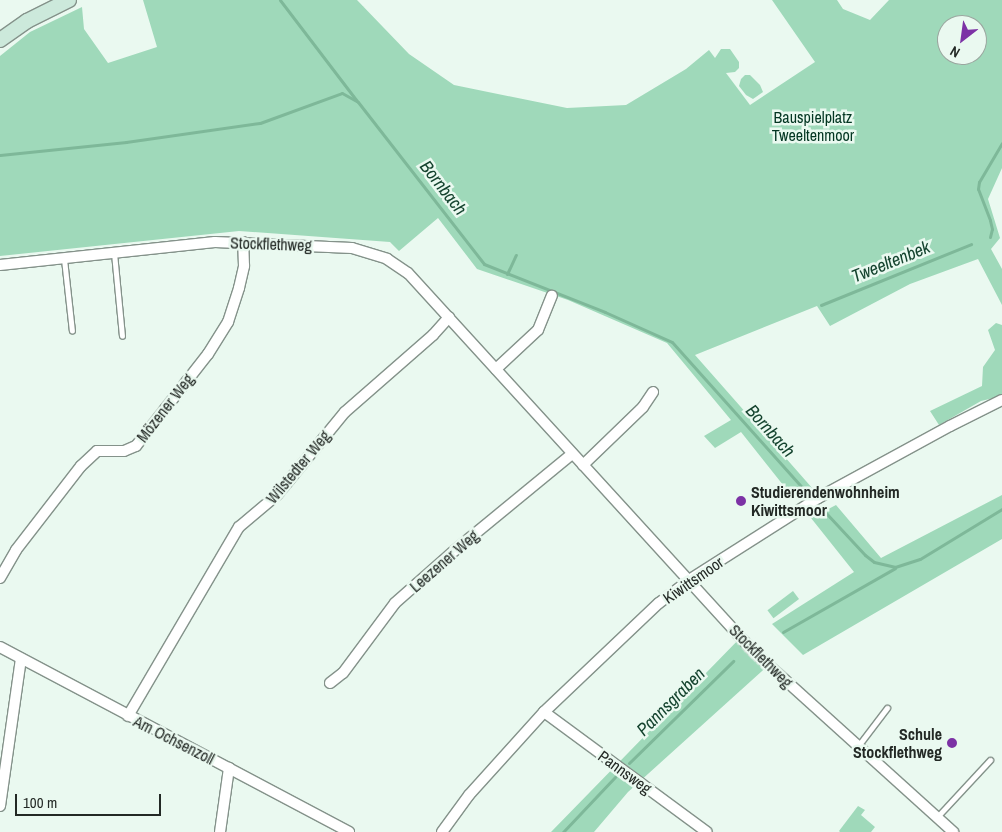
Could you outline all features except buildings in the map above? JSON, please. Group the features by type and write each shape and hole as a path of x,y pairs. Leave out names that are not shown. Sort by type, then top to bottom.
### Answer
{"street":[{"path":"1,38 27,21 69,0"},
{"name":"Stockflethweg","path":"0,266 215,242 335,246 369,252 387,259 408,272 753,651 952,832"},
{"name":"Mözener Weg","path":"0,578 25,538 81,466 98,451 124,451 136,446 208,354 228,322 234,305 244,266 243,242"},
{"path":"496,369 538,330 552,296"},
{"name":"Wilstedter Weg","path":"128,716 239,527 277,495 345,412 433,335 449,317"},
{"path":"583,465 643,407 653,392"},
{"name":"Kiwittsmoor","path":"442,832 469,795 544,712 659,603 689,580 823,495 1002,400"},
{"name":"Leezener Weg","path":"330,683 343,673 395,604 454,551 572,454"},
{"name":"Am Ochsenzoll","path":"0,647 348,832"},
{"path":"0,806 21,658"},
{"name":"Pannsweg","path":"544,712 706,832"},
{"path":"220,832 229,768"}],"lane":[{"path":"114,252 122,336"},
{"path":"64,258 72,331"},
{"path":"857,746 887,708"},
{"path":"937,818 990,760"}],"green space":[{"name":"Bauspielplatz Tweeltenmoor","path":"143,0 357,0 409,54 454,85 567,108 626,105 686,69 709,50 715,58 721,49 730,49 739,62 739,68 735,72 726,73 750,105 815,62 772,0 837,0 843,9 870,20 889,0 1002,0 1002,168 988,199 1000,238 991,249 1002,269 1002,305 978,259 910,284 830,326 817,306 695,355 813,489 795,500 741,432 715,448 704,436 731,420 667,343 568,300 477,269 438,218 399,251 390,242 239,231 0,256 0,56 30,32 82,7 84,29 108,63 157,47"},
{"path":"745,75 750,75 760,85 763,92 753,99 746,95 739,86 741,79"},
{"path":"996,323 1002,325 1002,396 981,401 939,425 930,411 982,386 983,367 995,350 988,330"},
{"path":"1002,495 1002,539 803,655 772,624 854,572 811,518 836,505 881,558"},
{"path":"793,591 799,599 773,618 767,610"},
{"path":"744,634 772,662 628,792 594,832 551,832"},
{"path":"858,806 865,810 861,815 875,827 871,832 840,832 839,831"}],"waterway":[{"path":"280,0 357,101"},
{"name":"Bornbach","path":"0,155 126,142 260,123 342,93 358,102 484,264 605,312 672,342 805,491"},
{"name":"Tweeltenbek","path":"990,237 992,229 990,220 978,189 979,182 1002,143"},
{"name":"Tweeltenbek","path":"821,305 971,244"},
{"path":"507,274 516,255"},
{"name":"Bornbach","path":"826,513 865,555 874,562 895,567 920,559 1002,509"},
{"name":"Pannsgraben","path":"783,632 895,568"},
{"name":"Pannsgraben","path":"629,763 733,661"},
{"name":"Pannsgraben","path":"563,832 615,777"}],"place":[{"name":"Studierendenwohnheim Kiwittsmoor","path":"741,501"},
{"name":"Schule Stockflethweg","path":"952,743"}]}
